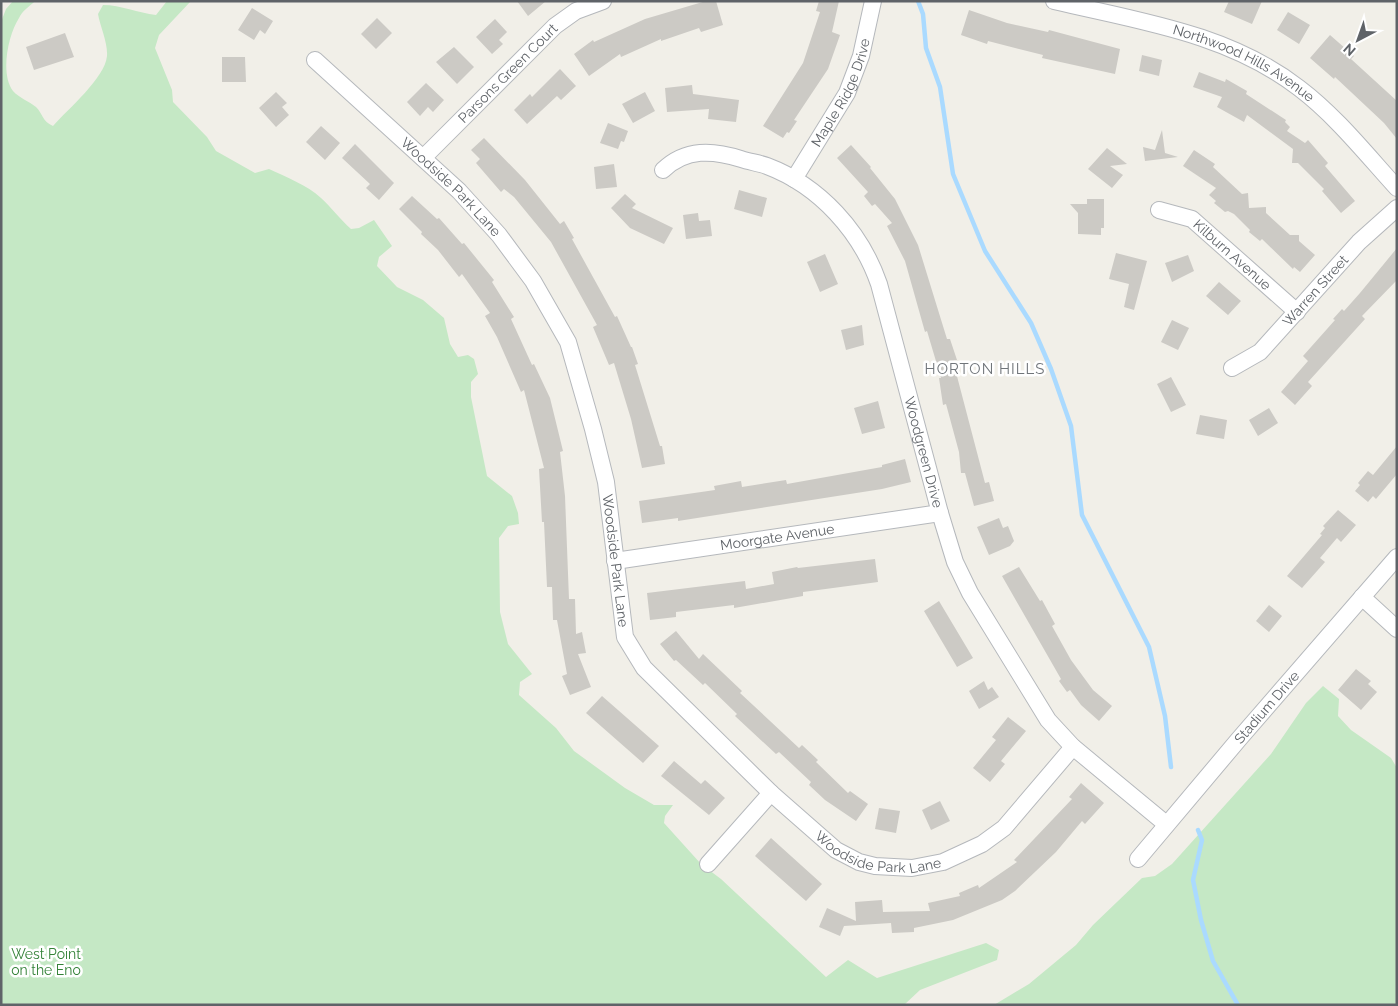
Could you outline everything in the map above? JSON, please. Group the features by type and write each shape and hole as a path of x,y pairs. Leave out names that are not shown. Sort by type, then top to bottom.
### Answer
{"street":[{"name":"Parsons Green Court","path":"423,158 555,26 576,11 603,1"},
{"name":"Maple Ridge Drive","path":"794,180 847,93 862,56 873,1"},
{"name":"Northwood Hills Avenue","path":"1054,1 1210,39 1244,54 1285,78 1318,104 1397,188"},
{"name":"Woodside Park Lane","path":"315,60 459,191 500,234 533,281 568,342 583,389 606,482 625,637 644,668 771,794 836,850 859,862 875,866 912,868 943,862 982,844 1004,828 1073,747"},
{"name":"Woodgreen Drive","path":"663,170 675,158 689,154 726,154 767,166 794,180 821,198 852,231 873,266 940,513 955,562 970,593 1048,720 1073,747 1166,824"},
{"name":"Warren Street","path":"1232,368 1260,352 1359,242 1397,208"},
{"name":"Kilburn Avenue","path":"1159,210 1192,219 1297,312"},
{"name":"Moorgate Avenue","path":"615,561 940,513"},
{"name":"Stadium Drive","path":"1138,859 1166,824 1397,557"},
{"path":"1362,597 1397,629"},
{"path":"708,864 771,794"}],"green space":[{"name":"West Point on the Eno","path":"13,1 35,1 20,15 12,34 6,65 9,84 15,93 36,107 45,120 53,126 85,93 105,65 107,56 106,46 98,14 103,5 156,15 167,1 191,1 159,35 155,48 172,90 173,102 207,137 216,151 255,173 269,169 303,185 321,198 351,229 359,228 374,220 392,246 379,257 377,266 397,287 423,300 444,318 450,344 458,357 468,355 474,359 478,374 471,382 471,397 487,476 512,496 518,513 519,524 508,526 499,538 500,612 508,644 532,674 520,682 519,695 556,728 574,751 625,788 654,805 673,805 665,816 664,823 701,864 721,879 826,977 848,960 877,978 986,943 999,950 997,960 920,990 904,1005 1,1005 1,22 6,9"},
{"path":"1323,686 1339,699 1338,716 1351,730 1391,758 1397,768 1397,1005 994,1005 1029,984 1076,945 1093,925 1142,878 1155,876 1172,864 1271,754 1306,703"}],"building":[{"path":"517,1 546,1 528,16"},
{"path":"706,1 716,1 723,25 701,32 699,28 661,41 661,39 621,57 620,54 589,76 574,54 593,40 594,42 645,19"},
{"path":"819,1 839,1 832,32 840,35 828,69 794,120 797,121 783,138 763,126 803,63 820,12 816,11"},
{"path":"1229,1 1262,1 1252,24 1224,12"},
{"path":"252,8 273,21 265,34 260,30 254,40 238,30"},
{"path":"969,10 1007,23 1048,32 1049,30 1120,49 1115,74 1042,58 1043,55 988,41 987,44 961,35"},
{"path":"1288,12 1310,25 1299,44 1277,30"},
{"path":"377,18 392,33 376,49 361,34"},
{"path":"495,19 507,32 499,40 503,44 492,54 476,37"},
{"path":"65,33 74,57 34,70 26,47"},
{"path":"1330,35 1354,56 1351,59 1397,101 1397,139 1384,123 1335,77 1334,79 1310,58"},
{"path":"454,47 474,67 457,84 436,62"},
{"path":"1142,55 1162,60 1159,76 1139,71"},
{"path":"222,57 245,57 246,82 222,82"},
{"path":"560,69 576,86 561,100 557,96 527,124 514,110 530,94 532,97"},
{"path":"1199,72 1225,82 1226,79 1247,91 1246,94 1286,120 1285,122 1290,127 1287,131 1305,143 1308,140 1328,163 1325,166 1355,201 1341,213 1322,191 1324,189 1298,163 1292,163 1293,149 1247,115 1244,122 1217,107 1222,97 1193,87"},
{"path":"426,83 444,100 433,112 428,107 420,116 407,102"},
{"path":"692,85 693,94 739,100 736,122 708,119 709,109 667,112 665,88"},
{"path":"276,92 287,103 282,107 289,115 276,127 259,108"},
{"path":"645,92 655,111 633,123 622,104"},
{"path":"608,123 628,131 624,142 621,141 618,149 600,143"},
{"path":"321,126 340,143 325,160 306,142"},
{"path":"1162,130 1165,153 1178,157 1145,161 1143,147 1155,150"},
{"path":"484,138 525,180 560,224 564,221 574,238 572,239 615,317 617,316 632,347 638,364 635,365 660,446 662,446 665,464 642,468 631,419 614,363 609,365 593,327 597,325 551,242 514,197 504,189 501,192 476,163 480,159 471,150"},
{"path":"355,144 394,183 379,200 366,188 370,184 342,158"},
{"path":"851,145 871,167 895,199 918,245 947,339 950,339 957,360 953,361 985,483 989,482 994,501 974,506 965,473 961,473 959,452 946,404 943,405 939,378 941,378 927,331 925,332 905,261 887,226 892,223 875,204 872,206 864,196 868,192 837,158"},
{"path":"1107,148 1127,164 1110,166 1123,175 1112,188 1088,169"},
{"path":"1194,150 1215,164 1213,167 1242,194 1248,193 1249,208 1266,207 1266,213 1290,235 1299,235 1299,241 1315,255 1300,272 1294,267 1293,269 1262,239 1260,241 1249,232 1250,230 1234,214 1228,211 1225,212 1214,203 1216,201 1209,195 1216,188 1183,166"},
{"path":"614,164 617,187 596,189 594,167"},
{"path":"739,190 767,198 762,217 734,209"},
{"path":"625,194 636,204 632,208 673,228 664,244 630,228 611,208"},
{"path":"412,196 437,219 439,218 462,244 464,243 494,280 492,282 514,317 511,319 532,365 534,364 550,398 563,451 560,452 565,496 569,599 575,599 576,634 582,632 586,653 578,654 591,687 570,695 562,676 567,674 557,620 553,620 552,587 547,587 539,469 544,468 524,390 521,392 497,337 485,316 490,313 462,274 459,277 438,250 399,209"},
{"path":"1087,199 1104,199 1104,228 1101,228 1101,235 1078,234 1078,213 1070,204 1087,204"},
{"path":"698,213 699,221 710,220 712,236 686,239 683,215"},
{"path":"1397,248 1397,280 1362,316 1365,319 1308,382 1312,386 1295,405 1281,392 1308,361 1303,356 1335,320 1333,319 1342,309 1344,311"},
{"path":"1116,253 1147,261 1134,310 1124,307 1129,284 1109,279"},
{"path":"825,254 838,284 820,292 807,262"},
{"path":"1188,255 1194,271 1172,282 1165,263"},
{"path":"1219,282 1241,301 1228,315 1206,296"},
{"path":"1172,320 1189,328 1178,350 1161,342"},
{"path":"862,325 864,345 846,350 841,330"},
{"path":"1171,377 1186,405 1171,412 1157,384"},
{"path":"878,401 885,428 862,434 854,408"},
{"path":"1269,408 1278,423 1258,436 1249,420"},
{"path":"1200,415 1227,420 1224,439 1196,434"},
{"path":"1397,446 1397,474 1376,499 1373,496 1368,502 1355,491 1360,485 1358,483 1368,471 1373,475"},
{"path":"905,459 911,482 882,489 678,521 678,518 642,523 639,501 715,490 714,486 741,481 742,487 786,480 787,484 882,467 882,465"},
{"path":"1338,510 1356,525 1341,542 1337,538 1320,558 1325,562 1302,588 1287,576 1322,535 1320,534 1325,528 1323,526"},
{"path":"999,518 1003,528 1008,526 1014,541 1010,546 989,555 977,527"},
{"path":"875,559 878,582 803,592 803,596 734,608 734,605 676,612 676,617 650,620 647,593 745,581 746,589 774,584 772,572 797,567"},
{"path":"1019,567 1040,601 1042,600 1055,624 1052,626 1071,660 1093,690 1112,706 1099,721 1081,705 1070,690 1067,692 1059,681 1061,679 1002,576"},
{"path":"939,601 973,658 957,667 924,611"},
{"path":"1269,605 1282,616 1269,632 1256,621"},
{"path":"676,631 699,659 703,654 742,691 740,693 799,748 802,745 818,760 816,762 848,793 850,791 868,804 856,821 825,800 809,785 811,782 779,752 776,754 735,716 737,714 705,683 703,685 676,660 674,661 660,644"},
{"path":"1356,669 1371,681 1368,684 1377,692 1361,710 1338,690"},
{"path":"984,681 988,690 992,687 999,697 979,709 969,691"},
{"path":"602,696 659,746 643,763 586,713"},
{"path":"1008,717 1026,731 1001,761 1005,764 990,782 973,768 996,740 992,737"},
{"path":"674,761 701,784 705,780 725,798 709,815 661,776"},
{"path":"1081,783 1104,803 1085,824 1082,821 1056,852 1015,891 1002,900 953,920 914,928 914,932 892,933 891,923 844,926 840,936 819,927 827,908 856,921 855,902 882,900 883,912 930,911 928,903 960,896 959,893 978,885 979,888 1017,862 1014,860 1072,799 1069,797"},
{"path":"940,801 950,821 931,830 922,810"},
{"path":"879,808 900,811 896,833 875,829"},
{"path":"771,838 822,884 806,901 755,856"}],"waterway":[{"path":"918,1 923,14 926,48 940,87 953,174 985,251 1031,323 1051,369 1071,426 1082,515 1149,647 1165,716 1171,767"},
{"path":"1198,830 1202,840 1193,880 1201,920 1213,961 1238,1005"}],"district":[{"name":"HORTON HILLS","path":"985,369"}]}
